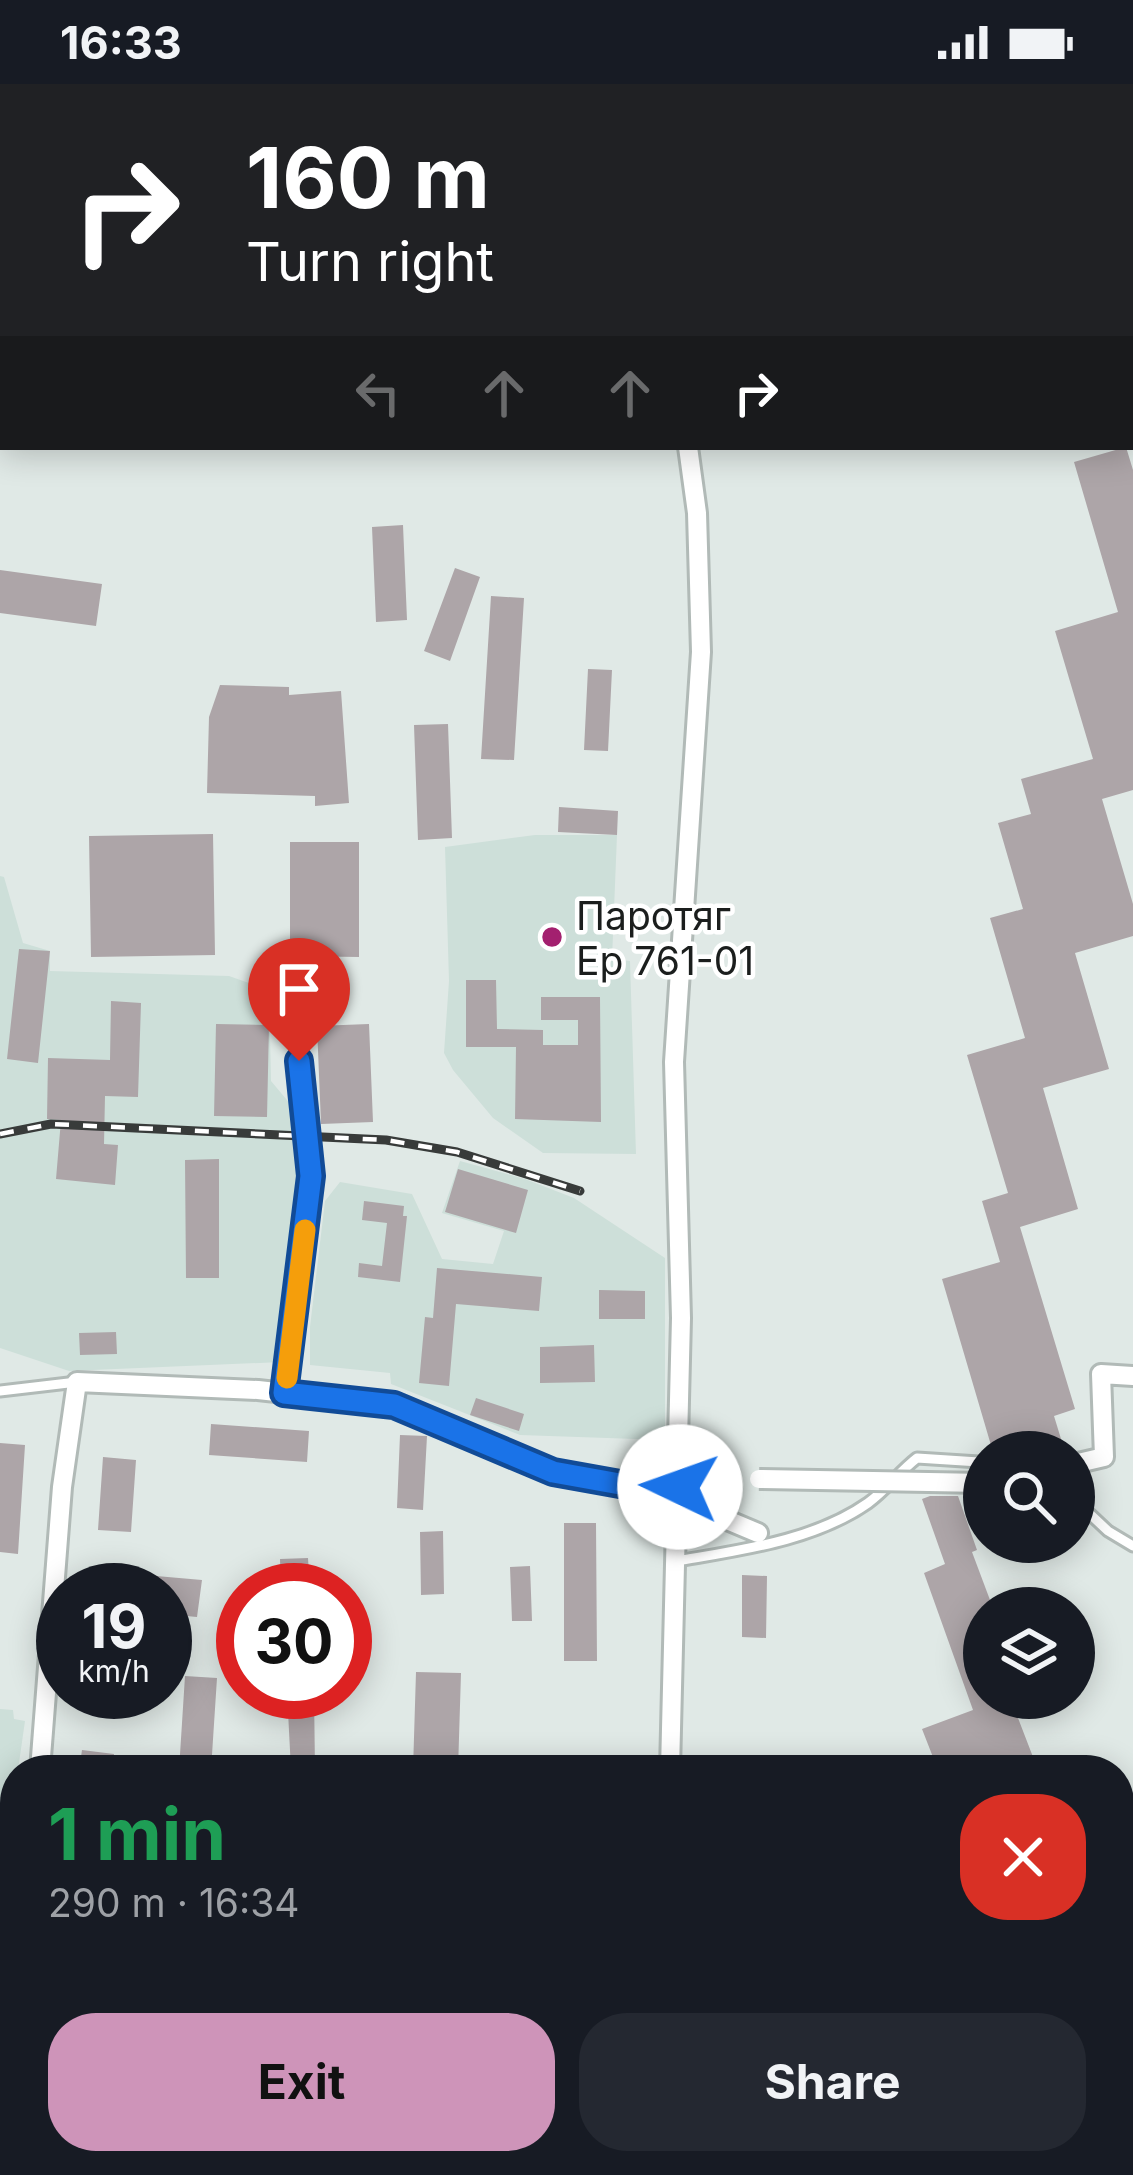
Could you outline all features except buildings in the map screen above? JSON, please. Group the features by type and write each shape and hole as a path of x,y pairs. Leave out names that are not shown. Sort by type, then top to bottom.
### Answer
{"street":[{"path":"671,1755 681,1318 674,1062 701,652 697,513 688,450"},
{"path":"1095,1459 1104,1457 1101,1374 1133,1376"},
{"path":"41,1755 62,1487 77,1382 284,1393 394,1405 553,1472 631,1486 680,1487 701,1509 758,1533"},
{"path":"759,1478 963,1483"}],"lane":[{"path":"284,1393 311,1176 299,1061"},
{"path":"0,1379 14,1391"},
{"path":"0,1391 77,1382"},
{"path":"677,1561 759,1546 842,1517 872,1501 917,1458 963,1461"},
{"path":"1095,1519 1133,1546"}],"shaded area":[{"path":"535,835 617,835 612,959 630,961 636,1154 543,1153 493,1118 444,1053 449,981 445,847"},
{"path":"0,876 23,943 50,951 50,971 229,976 269,990 271,1081 297,1112 299,1198 281,1362 69,1371 0,1348"},
{"path":"460,1161 574,1198 665,1258 665,1440 520,1435 391,1384 390,1373 310,1365 325,1201 340,1182 412,1194 442,1259 493,1264 504,1231 442,1213"},
{"path":"0,1709 13,1710 14,1719 25,1721 20,1755 0,1755"}],"railway":[{"path":"0,1134 51,1124 386,1140 457,1152 580,1191"}],"slow traffic":[{"path":"287,1378 305,1230"}],"place":[{"name":"Паротяг Ер 761-01","path":"552,937"}],"route":[{"path":"299,1061 311,1176 294,1342 284,1393 394,1405 553,1472 631,1486 680,1487"}]}
